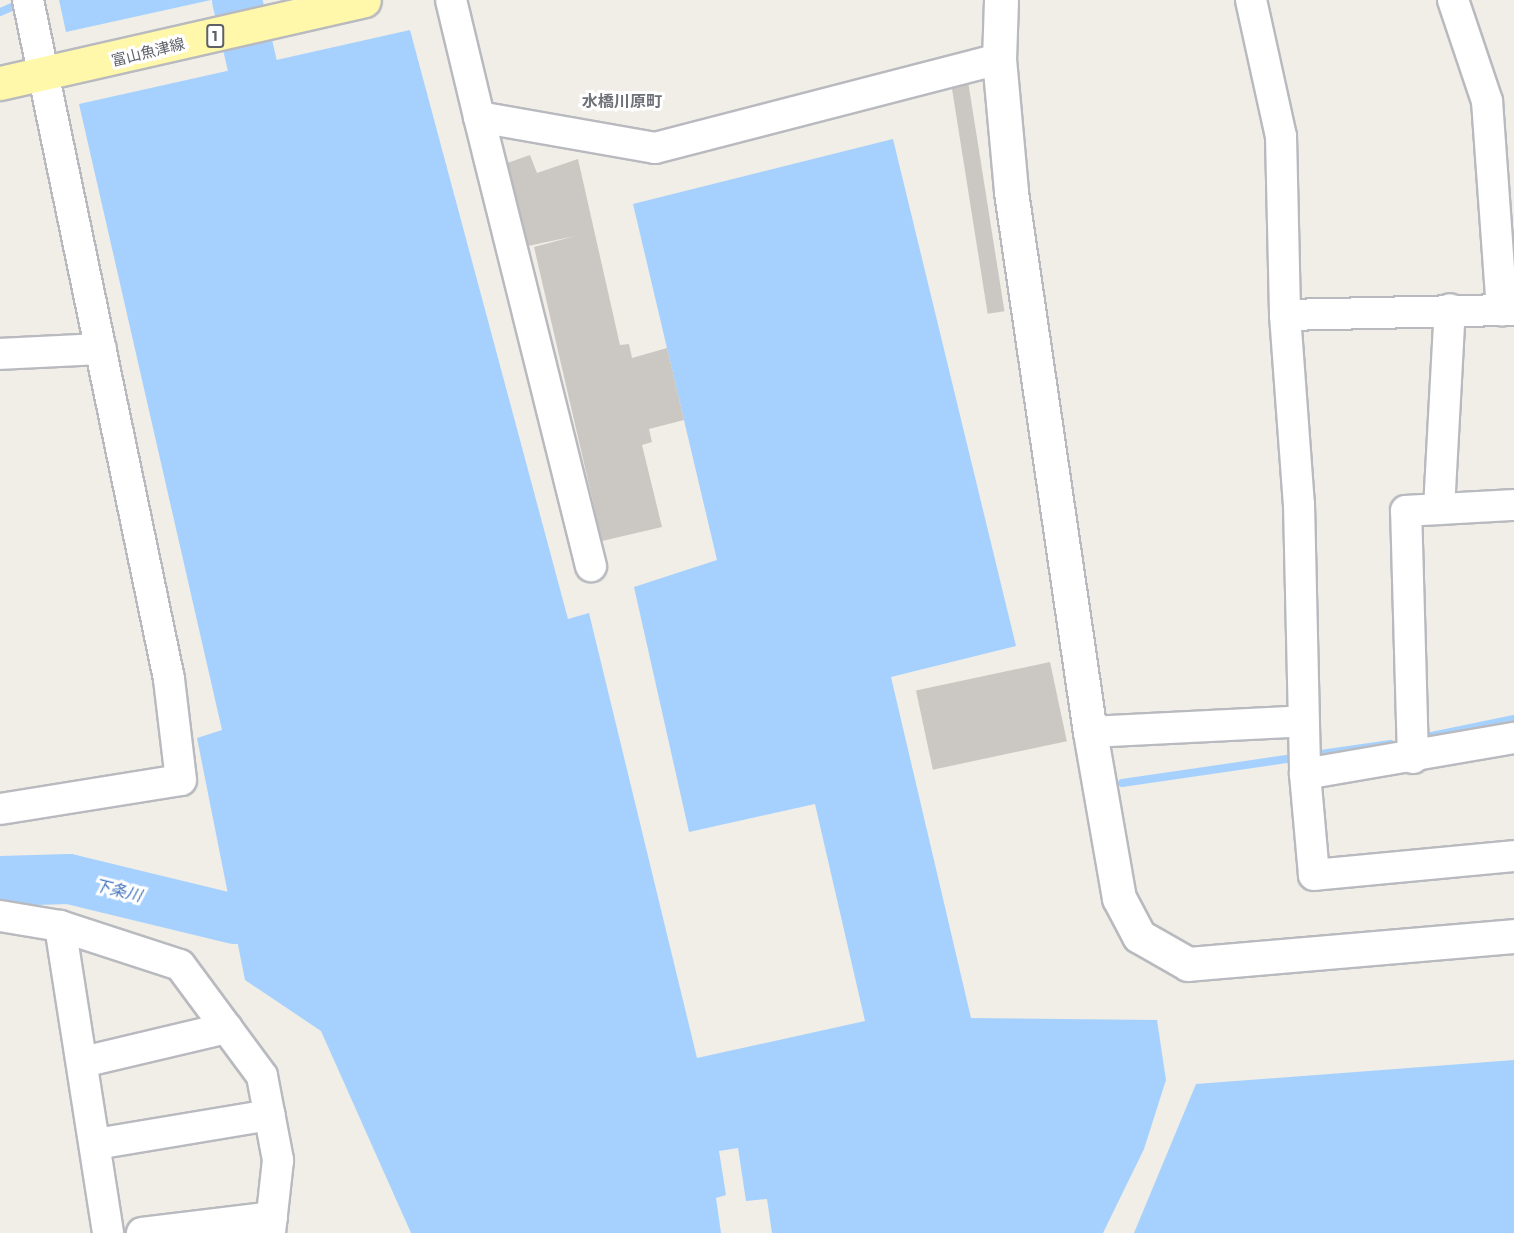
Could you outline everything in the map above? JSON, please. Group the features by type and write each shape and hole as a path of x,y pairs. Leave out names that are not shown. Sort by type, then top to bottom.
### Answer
{"main road":[{"name":"富山魚津線","path":"0,83 56,74 364,0"}],"street":[{"path":"0,809 181,780 170,679 101,349 56,74 31,11 5,0"},
{"path":"451,0 591,566"},
{"path":"1002,0 999,59 1011,192 1090,732 1119,898 1139,936 1188,964 1514,936"},
{"path":"1251,0 1281,136 1286,315 1299,504 1305,774 1314,874 1514,856"},
{"path":"1286,315 1450,309 1508,310 1487,101 1453,0"},
{"path":"479,117 655,148 999,59"},
{"path":"1439,509 1450,309"},
{"path":"0,354 101,349"},
{"path":"1413,758 1406,510 1514,505"},
{"path":"1090,732 1304,720"},
{"path":"1305,774 1413,758 1514,738"},
{"path":"0,916 60,926 180,965 262,1076 278,1160 271,1225 142,1233"},
{"path":"60,926 96,1144 108,1233"},
{"path":"83,1062 227,1028"},
{"path":"96,1144 270,1115"}],"water":[{"path":"59,0 211,0 66,32"},
{"path":"410,30 568,619 589,613 697,1058 865,1021 815,804 689,832 634,587 717,560 633,204 893,139 1016,646 891,677 971,1018 1157,1020 1166,1080 1144,1149 1103,1233 772,1233 767,1199 746,1201 738,1148 719,1151 726,1195 716,1198 721,1233 411,1233 321,1031 245,980 197,738 222,730 79,104"},
{"path":"1514,1060 1514,1233 1134,1233 1196,1084"}],"building":[{"path":"968,81 1004,311 988,314 951,84"},
{"path":"530,155 537,173 578,159 620,345 629,344 632,358 667,348 684,420 649,429 652,442 642,445 662,527 602,541 534,247 575,236 528,246 507,163"},
{"path":"1050,662 1067,741 933,770 916,690"}],"waterway":[{"path":"237,0 268,132"},
{"path":"0,12 24,2"},
{"path":"1417,739 1514,719"},
{"path":"1122,783 1390,744"},
{"name":"下条川","path":"0,881 69,879 234,919"}],"district":[{"name":"水橋川原町","path":"622,102"}]}
